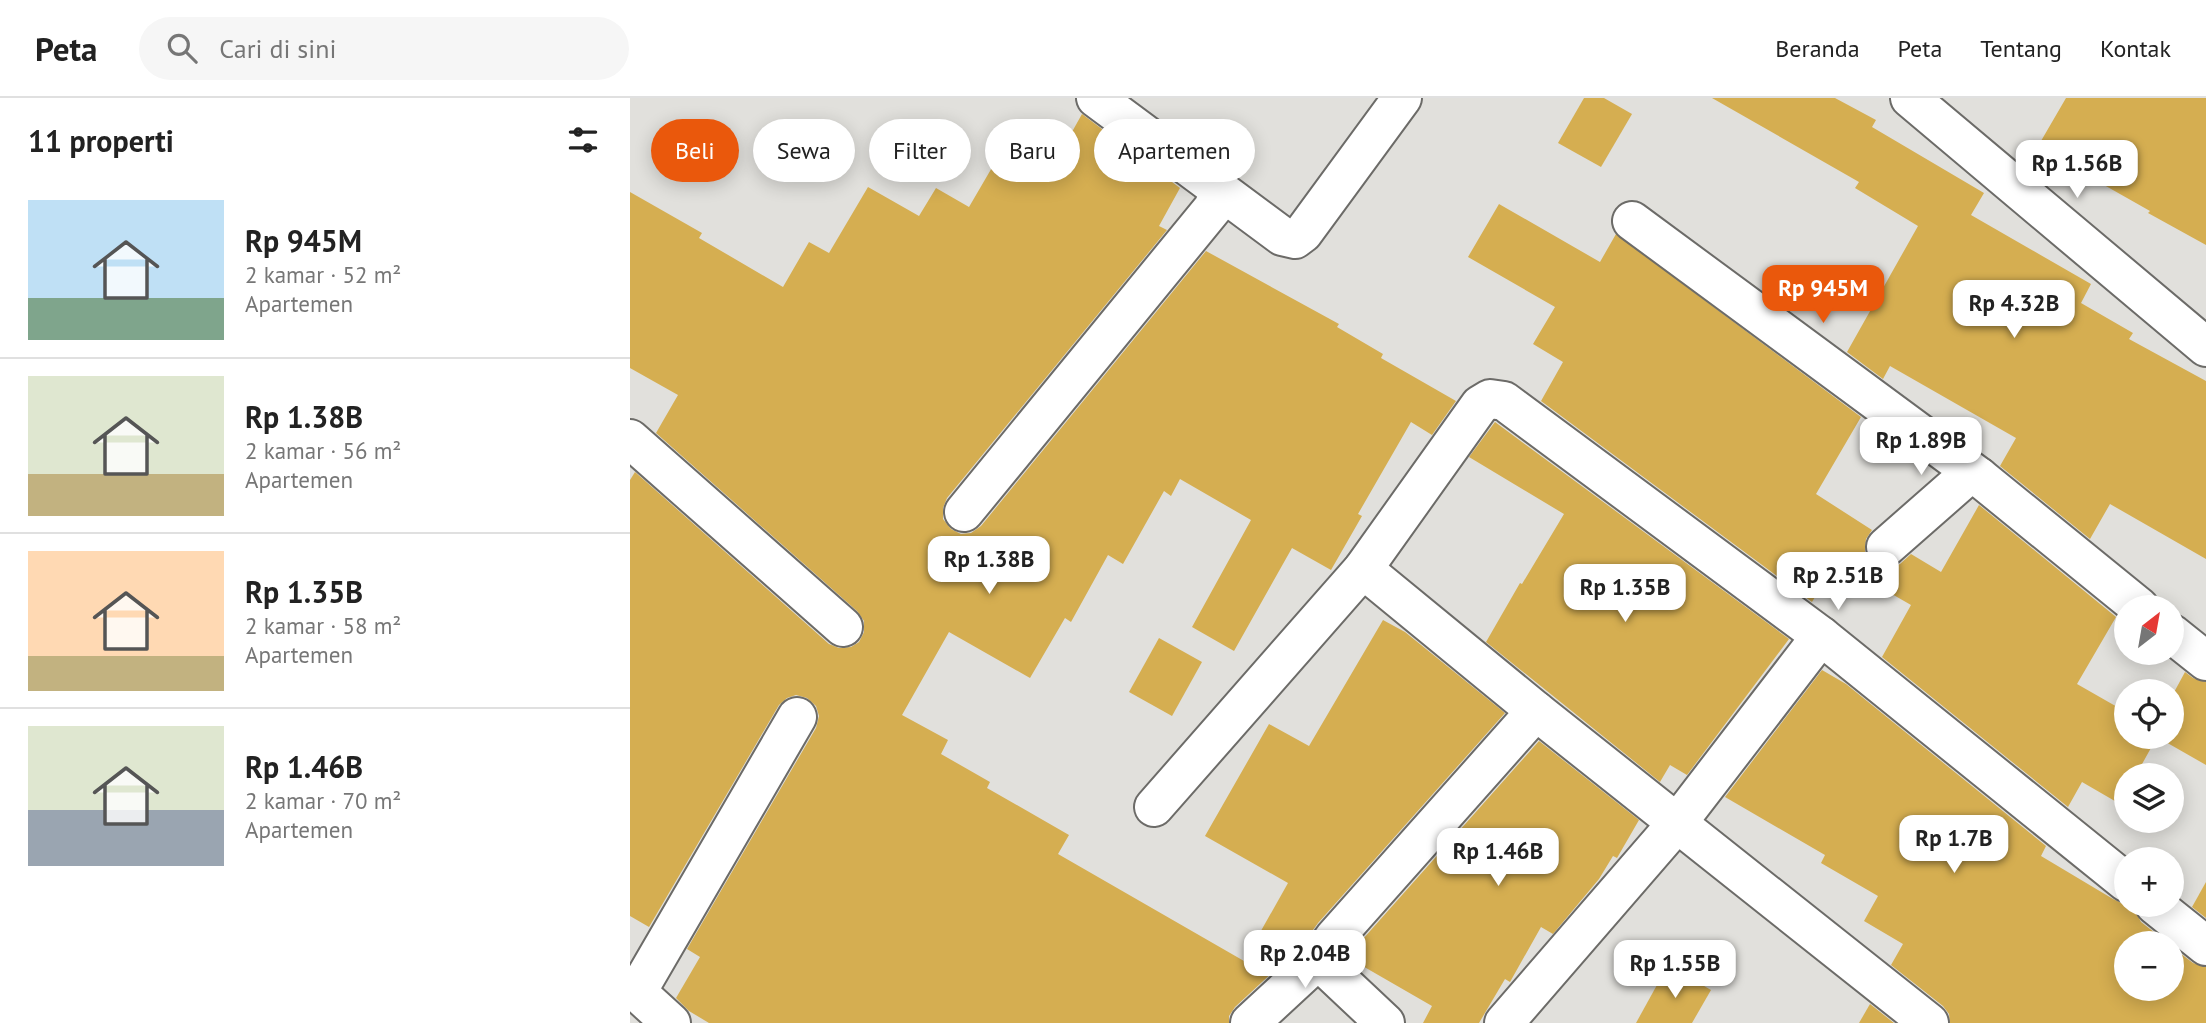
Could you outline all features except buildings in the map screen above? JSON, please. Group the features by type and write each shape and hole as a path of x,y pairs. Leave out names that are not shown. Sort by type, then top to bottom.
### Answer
{"street":[{"path":"1096,98 1282,236 1295,239 1303,233 1402,98"},
{"path":"1910,98 2206,347"},
{"path":"964,512 1213,208 1220,191"},
{"path":"1632,221 1979,477 2124,595"},
{"path":"1154,807 1363,569 1480,405 1490,399 1504,401 1821,636 2114,872"},
{"path":"630,439 843,627"},
{"path":"1886,547 1968,475 1979,477"},
{"path":"1363,569 1536,711 1929,1023"},
{"path":"1518,1018 1678,822 1821,636"},
{"path":"2184,644 2206,661"},
{"path":"1250,1023 1318,960 1334,938 1536,711"},
{"path":"671,1023 636,992 797,717"},
{"path":"2170,917 2206,946"},
{"path":"1318,960 1385,1023"}]}
